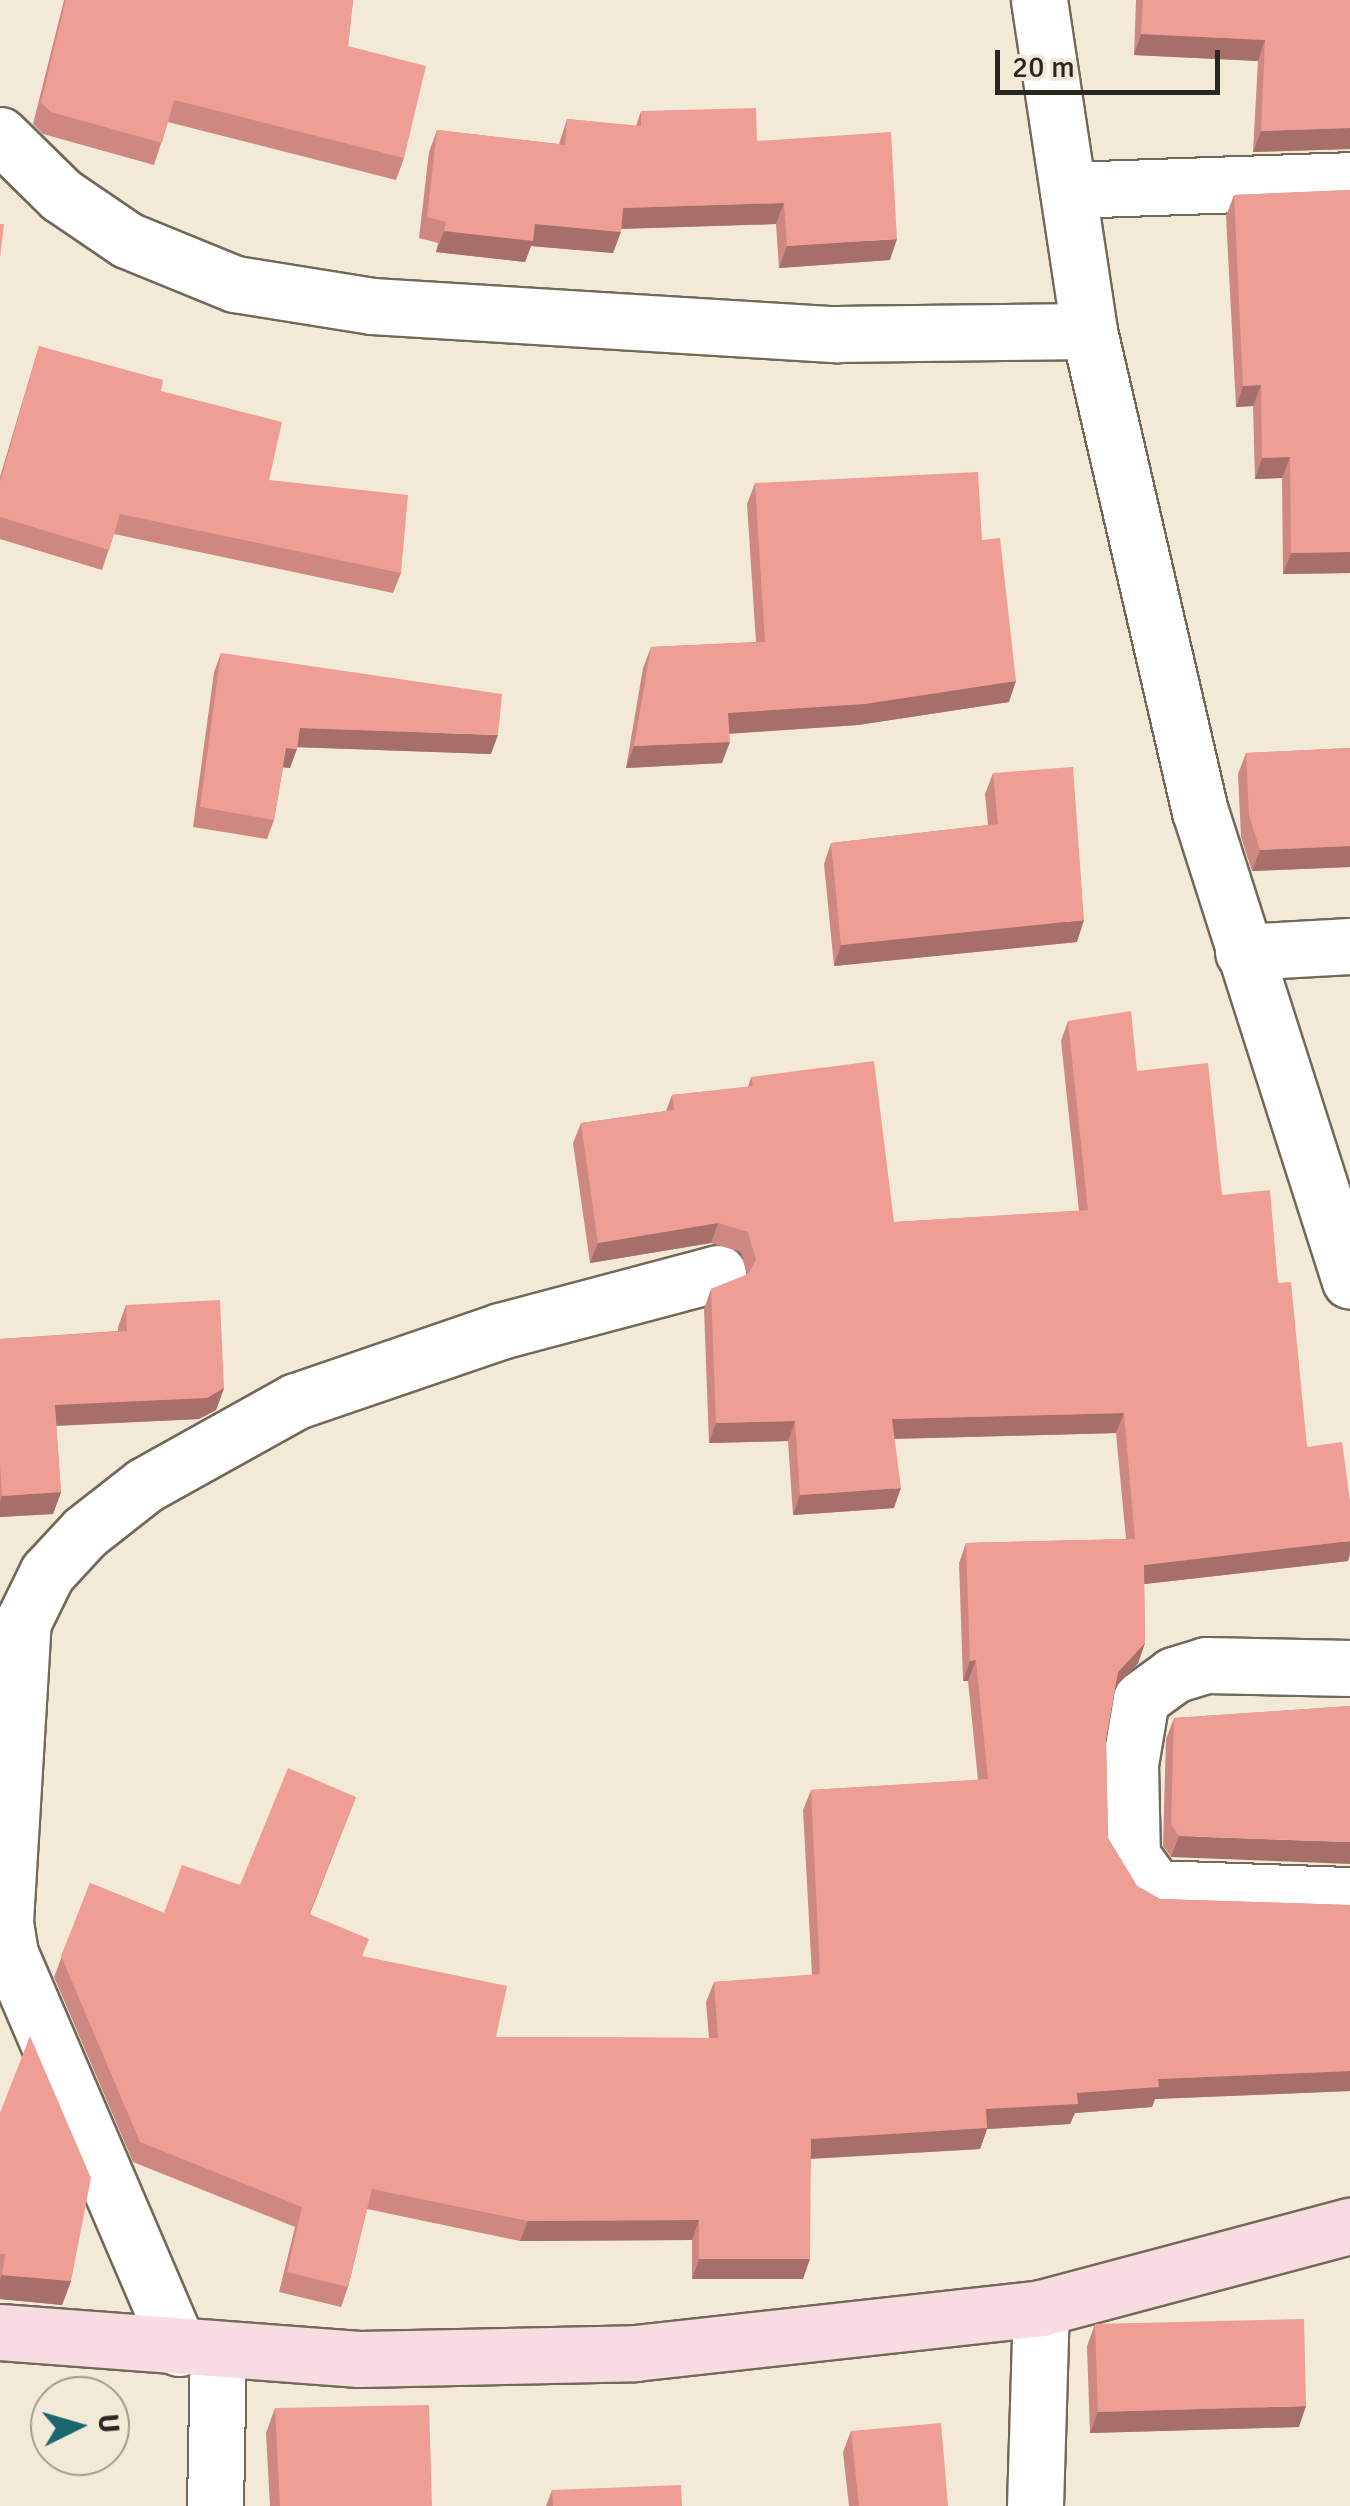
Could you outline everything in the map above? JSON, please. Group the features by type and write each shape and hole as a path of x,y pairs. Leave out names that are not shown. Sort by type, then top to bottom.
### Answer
{"street":[{"path":"1039,0 1089,330 1200,812 1350,1281"},
{"path":"0,134 61,195 127,240 235,284 372,306 836,334 1089,330"},
{"path":"1068,190 1350,180"},
{"path":"1244,952 1350,946"},
{"path":"215,2506 198,2350 10,1954 5,1921 22,1622 47,1573 100,1520 145,1484 296,1401 500,1331 718,1273"},
{"path":"1350,1668 1206,1664 1174,1675 1141,1699 1130,1764 1132,1856 1155,1888 1350,1895"},
{"path":"0,2332 198,2350 460,2362 636,2353 1041,2308 1350,2226"},
{"path":"1034,2506 1041,2308"}],"building":[{"path":"66,0 353,0 348,46 426,66 404,158 174,100 162,143 51,112 41,102"},
{"path":"1143,0 1350,0 1350,128 1261,131 1265,40 1141,34"},
{"path":"756,108 757,141 891,132 897,239 787,246 784,203 623,208 621,232 535,224 533,241 444,231 446,222 427,217 437,130 565,145 567,119 641,126 641,111"},
{"path":"1350,190 1350,552 1291,553 1290,457 1262,458 1261,385 1243,386 1234,195"},
{"path":"0,224 4,224 0,258"},
{"path":"39,346 163,380 161,391 282,422 269,480 408,495 401,573 120,514 109,550 0,517 0,482"},
{"path":"978,472 982,540 1000,538 1016,681 865,704 728,713 730,742 634,746 651,647 765,642 755,483"},
{"path":"221,653 502,694 498,735 300,728 297,749 286,748 274,820 200,807"},
{"path":"1350,748 1350,846 1260,850 1249,815 1246,753"},
{"path":"1073,767 1084,920 841,945 831,843 998,824 993,773"},
{"path":"1131,1011 1137,1071 1208,1063 1222,1195 1270,1190 1278,1283 1291,1282 1307,1447 1342,1442 1350,1501 1350,1541 1144,1565 1145,1643 1118,1672 1106,1739 1108,1838 1137,1886 1160,1899 1350,1905 1350,2071 1158,2079 1159,2087 1077,2093 1078,2104 986,2109 987,2128 811,2139 810,2259 699,2259 699,2220 528,2221 372,2189 348,2287 287,2272 302,2207 140,2142 61,1956 90,1883 164,1913 182,1865 240,1885 288,1768 356,1797 309,1914 369,1939 362,1956 507,1986 496,2037 718,2038 714,1982 820,1974 811,1790 988,1779 976,1660 970,1661 966,1543 1135,1539 1124,1413 892,1419 901,1488 800,1495 795,1421 716,1423 711,1289 748,1274 756,1260 748,1232 718,1223 598,1243 581,1123 674,1110 672,1095 753,1086 751,1077 874,1061 894,1222 1088,1210 1068,1021"},
{"path":"220,1300 224,1388 207,1398 55,1405 61,1492 2,1496 0,1339 127,1331 126,1305"},
{"path":"1350,1706 1350,1842 1179,1836 1171,1824 1174,1718"},
{"path":"30,2036 91,2178 71,2281 2,2275 5,2254 0,2254 0,2113"},
{"path":"1304,2319 1306,2406 1098,2412 1095,2324"},
{"path":"429,2405 432,2506 280,2506 275,2408"},
{"path":"941,2423 948,2506 859,2506 851,2431"},
{"path":"681,2485 682,2506 553,2506 552,2490"}]}
